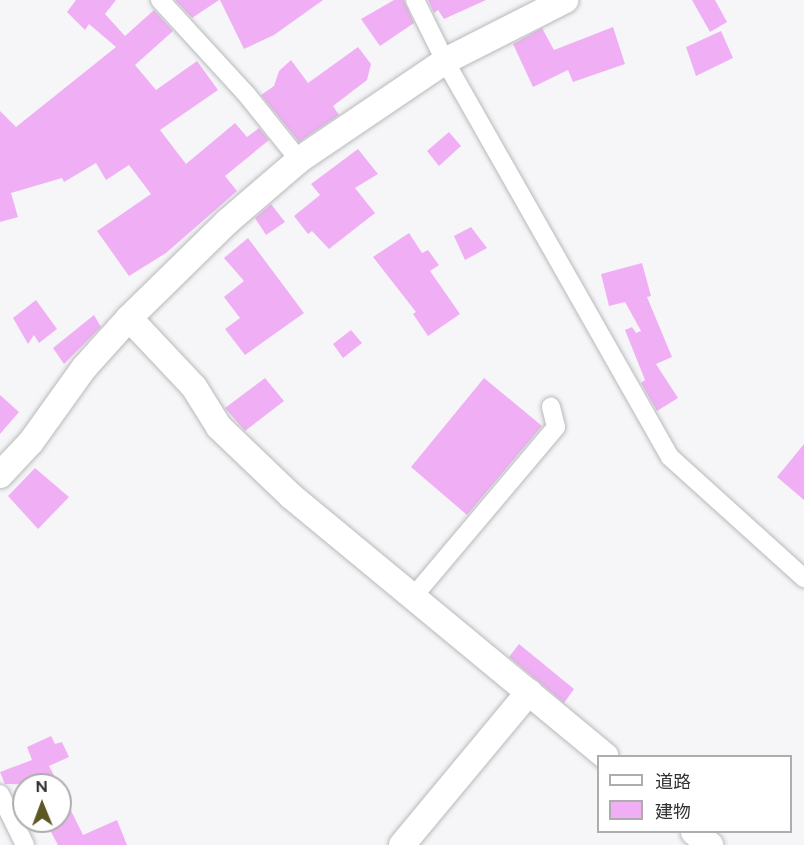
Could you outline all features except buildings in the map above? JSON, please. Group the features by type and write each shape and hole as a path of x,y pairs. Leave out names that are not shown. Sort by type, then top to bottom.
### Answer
{"street":[{"path":"160,0 248,95 299,160"},
{"path":"415,0 446,61 670,458 804,578"},
{"path":"0,475 30,442 84,368 129,318 226,222 299,160 446,61 565,0"},
{"path":"129,318 194,387 219,427 291,496 604,755"},
{"path":"413,597 556,427 551,407"},
{"path":"402,845 529,692"},
{"path":"0,794 25,845"},
{"path":"696,833 710,845"}]}
